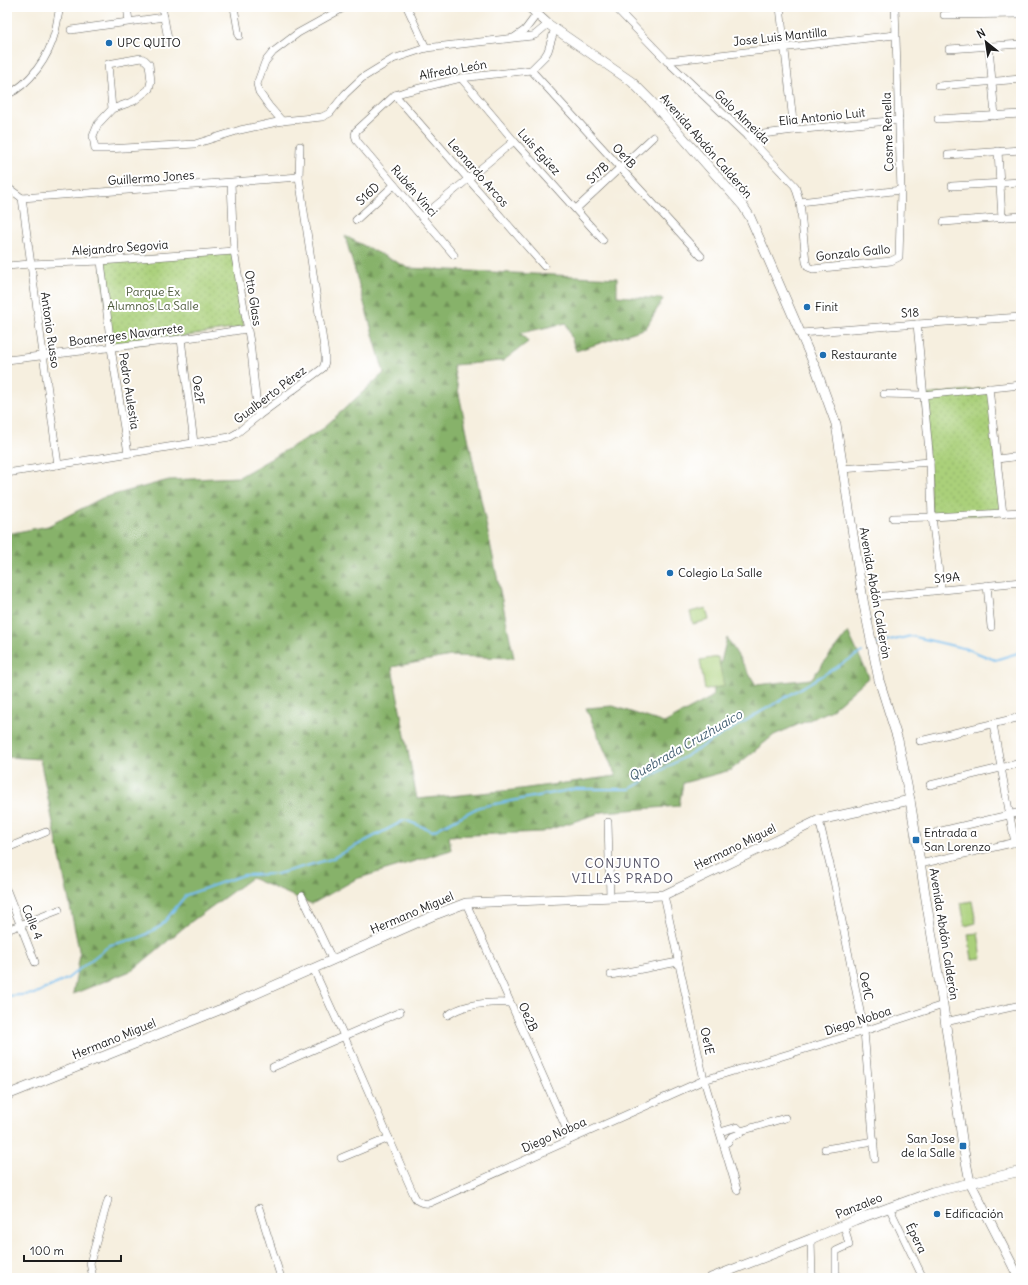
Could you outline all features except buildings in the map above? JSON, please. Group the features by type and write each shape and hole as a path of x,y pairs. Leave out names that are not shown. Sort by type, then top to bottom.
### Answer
{"street":[{"path":"7,95 13,92 36,71 47,53 55,32 60,7"},
{"path":"127,7 129,21"},
{"path":"162,7 168,39"},
{"path":"234,7 239,36"},
{"path":"282,121 259,92 257,84 265,62 273,52 298,33 345,7"},
{"path":"407,7 426,48"},
{"name":"Avenida Abdón Calderón","path":"530,7 552,26 632,82 651,101 743,206 750,217 801,333 824,390 836,424 863,600 879,680 898,740 910,800 943,1005 963,1146 970,1182 1019,1278"},
{"name":"Galo Almeida","path":"614,7 667,61 747,136 795,186 800,202 806,262 808,267"},
{"path":"780,7 794,130"},
{"name":"Cosme Renella","path":"895,7 901,190 900,257"},
{"path":"515,37 525,30 537,14"},
{"path":"944,15 1021,14"},
{"path":"71,30 164,16"},
{"path":"112,109 108,64 141,58 149,64 151,81 149,89 134,101 112,109 98,124 93,136 95,149 194,144 240,130 282,121 322,117 327,115 345,94 362,78 393,59 426,48 535,35 552,26"},
{"path":"531,70 548,51 552,26"},
{"name":"Jose Luis Mantilla","path":"667,61 896,35"},
{"path":"949,48 989,47 1021,44"},
{"path":"989,47 995,116"},
{"name":"Alfredo León","path":"357,141 355,135 358,128 395,95 416,88 461,78 531,70"},
{"name":"Oe1B","path":"531,70 702,256"},
{"name":"Luis Egüez","path":"461,78 514,141 604,240"},
{"path":"938,86 1021,79"},
{"name":"Leonardo Arcos","path":"395,95 544,266"},
{"path":"938,119 1021,114"},
{"name":"Elia Antonio Luit","path":"747,136 899,120"},
{"name":"S17B","path":"576,208 653,137"},
{"name":"Rubén Vinci","path":"357,141 454,255"},
{"path":"422,217 514,141"},
{"name":"Gualberto Pérez","path":"7,473 230,437 323,368 325,355 299,177 300,146"},
{"path":"948,155 1021,150"},
{"path":"998,151 1002,218"},
{"name":"Guillermo Jones","path":"22,198 299,177"},
{"path":"952,186 1021,182"},
{"name":"Otto Glass","path":"231,183 234,251 250,342 258,416"},
{"name":"S16D","path":"356,220 394,185"},
{"path":"7,187 22,198"},
{"path":"800,202 901,190"},
{"name":"Antonio Russo","path":"22,198 42,356 58,465"},
{"path":"944,222 1021,216"},
{"name":"Alejandro Segovia","path":"7,266 101,261 234,251"},
{"name":"Gonzalo Gallo","path":"808,267 816,268 858,265 890,261 900,257"},
{"name":"Pedro Aulestia","path":"101,261 111,348 128,453"},
{"name":"S18","path":"801,333 1021,317"},
{"path":"917,324 930,462 932,518 941,589"},
{"name":"Boanerges Navarrete","path":"7,360 181,340 247,329"},
{"name":"Oe2F","path":"181,340 194,443"},
{"path":"884,394 923,395 1021,385"},
{"path":"989,388 1003,514"},
{"path":"997,459 1021,456"},
{"path":"842,469 930,462"},
{"path":"893,518 932,518 1021,512"},
{"name":"S19A","path":"875,597 941,589 1021,582"},
{"path":"987,585 991,627"},
{"path":"920,741 1021,717"},
{"path":"920,864 1018,842 1010,815 993,724"},
{"path":"930,785 1021,764"},
{"name":"Hermano Miguel","path":"7,1095 211,1012 437,914 466,903 664,895 819,820 910,800"},
{"path":"937,832 1021,812"},
{"name":"Oe1C","path":"819,820 834,881 864,1031 875,1159"},
{"path":"608,822 610,897"},
{"path":"7,848 46,832"},
{"name":"Calle 4","path":"7,891 35,962"},
{"name":"Oe1E","path":"664,895 704,1080 737,1190"},
{"path":"302,896 332,959"},
{"name":"Oe2B","path":"466,903 571,1139"},
{"path":"7,930 60,910"},
{"path":"610,975 678,962"},
{"name":"Diego Noboa","path":"313,968 415,1198 418,1202 423,1204 429,1203 704,1080 943,1005"},
{"path":"448,1015 455,1010 468,1006 510,1003"},
{"path":"945,1022 1021,1005"},
{"path":"273,1066 400,1012"},
{"path":"723,1144 728,1142 731,1137 739,1134 741,1131 785,1118"},
{"path":"720,1132 737,1127 741,1131"},
{"path":"341,1158 389,1138"},
{"path":"825,1149 874,1141"},
{"name":"Panzaleo","path":"710,1278 812,1239 889,1207 932,1192 1021,1171"},
{"path":"93,1278 90,1263 108,1200"},
{"name":"Épera","path":"889,1207 924,1278"},
{"path":"259,1208 282,1278"},
{"path":"836,1278 836,1252 849,1245 844,1225"},
{"path":"812,1239 812,1278"}],"green space":[{"path":"345,236 408,268 617,278 617,296 663,299 646,328 576,351 566,323 521,333 528,342 503,361 453,365 514,658 451,656 392,667 417,799 513,790 616,776 586,708 613,706 664,723 712,697 727,638 756,685 811,679 848,632 869,677 830,711 774,735 731,770 683,783 679,806 603,812 542,832 449,836 451,850 356,879 312,904 251,878 188,924 133,970 73,994 80,955 40,759 7,757 7,534 48,526 102,498 169,480 239,477 321,430 384,373"},
{"name":"Parque Ex Alumnos La Salle","path":"234,251 244,327 111,348 101,261"},
{"path":"989,388 1003,514 932,517 923,395"},
{"path":"706,608 709,620 693,624 690,612"},
{"path":"718,657 724,686 705,690 700,660"},
{"path":"972,901 976,923 965,926 961,903"},
{"path":"978,933 982,958 972,959 968,934"}],"waterway":[{"name":"Quebrada Cruzhuaico","path":"877,644 911,636 967,649 995,660 1021,652"},
{"name":"Quebrada Cruzhuaico","path":"7,996 34,994 67,979 110,945 139,938 161,926 186,895 243,875 277,874 331,859 405,820 433,831 479,807 575,789 630,789 862,652"}],"place":[{"name":"UPC QUITO","path":"109,43"},
{"name":"Finit","path":"807,307"},
{"name":"Restaurante","path":"823,355"},
{"name":"Colegio La Salle","path":"670,573"},
{"name":"Entrada a San Lorenzo","path":"916,840"},
{"name":"San Jose de la Salle","path":"963,1146"},
{"name":"Edificación","path":"937,1214"}],"district":[{"name":"CONJUNTO VILLAS PRADO","path":"623,870"}]}
